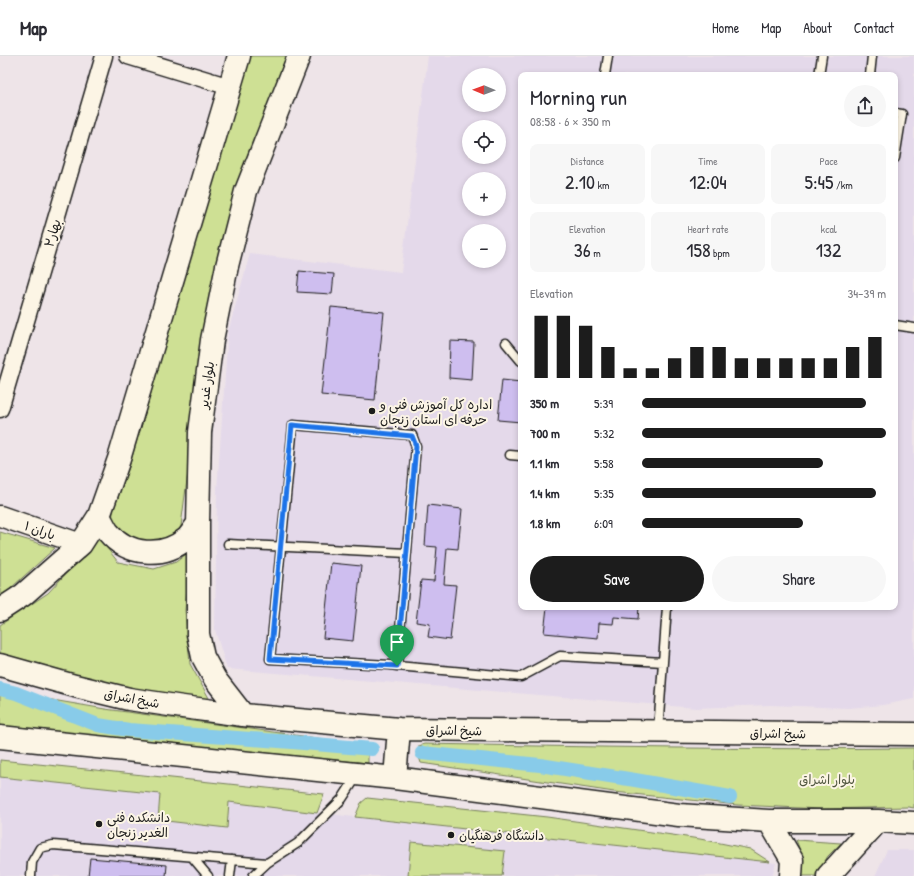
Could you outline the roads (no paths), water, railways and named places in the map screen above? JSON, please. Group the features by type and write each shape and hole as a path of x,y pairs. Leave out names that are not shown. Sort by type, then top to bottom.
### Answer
{"main road":[{"path":"0,610 23,595 81,544 99,516 119,459 239,56"},
{"name":"بلوار غدیر","path":"243,715 214,679 203,657 198,634 200,432 212,340 227,266 246,192 299,56"},
{"path":"99,516 112,536 121,544 137,551 155,552 172,548 187,538 198,524"},
{"name":"شیخ اشراق","path":"0,665 129,699 243,715 399,729 914,734"},
{"path":"395,778 399,729"},
{"path":"0,737 395,778 679,815 768,821 878,821 914,823"},
{"path":"768,821 792,860 791,876"},
{"path":"828,876 878,821"}],"street":[{"name":"بهار۲","path":"0,409 104,56"},
{"path":"128,56 230,87"},
{"name":"باران ۱","path":"0,516 81,544"}],"lane":[{"path":"605,72 608,56"},
{"path":"819,72 822,56"},
{"path":"870,72 872,56"},
{"path":"898,113 902,114 898,139"},
{"path":"898,325 914,328"},
{"path":"506,343 518,357"},
{"path":"397,666 416,446 412,436 292,425 270,659 397,666 521,677 560,656 663,662"},
{"path":"510,455 518,456"},
{"path":"228,544 407,553"},
{"path":"658,732 667,610"},
{"path":"254,876 267,863 298,843 342,799 358,774"},
{"path":"31,876 32,862 40,848 53,845 267,863"},
{"path":"192,857 208,876"},
{"path":"230,876 232,860"}],"waterway":[{"path":"0,689 16,693 98,725 129,730 372,749"},
{"path":"422,753 540,765 730,797"}],"place":[{"name":"اداره کل آموزش فنی و حرفه ای استان زنجان","path":"372,411"},
{"name":"دانشکده فنی الغدیر زنجان","path":"99,824"},
{"name":"دانشگاه فرهنگیان","path":"451,835"}],"park label":[{"name":"بلوار اشراق","path":"827,779"}]}
